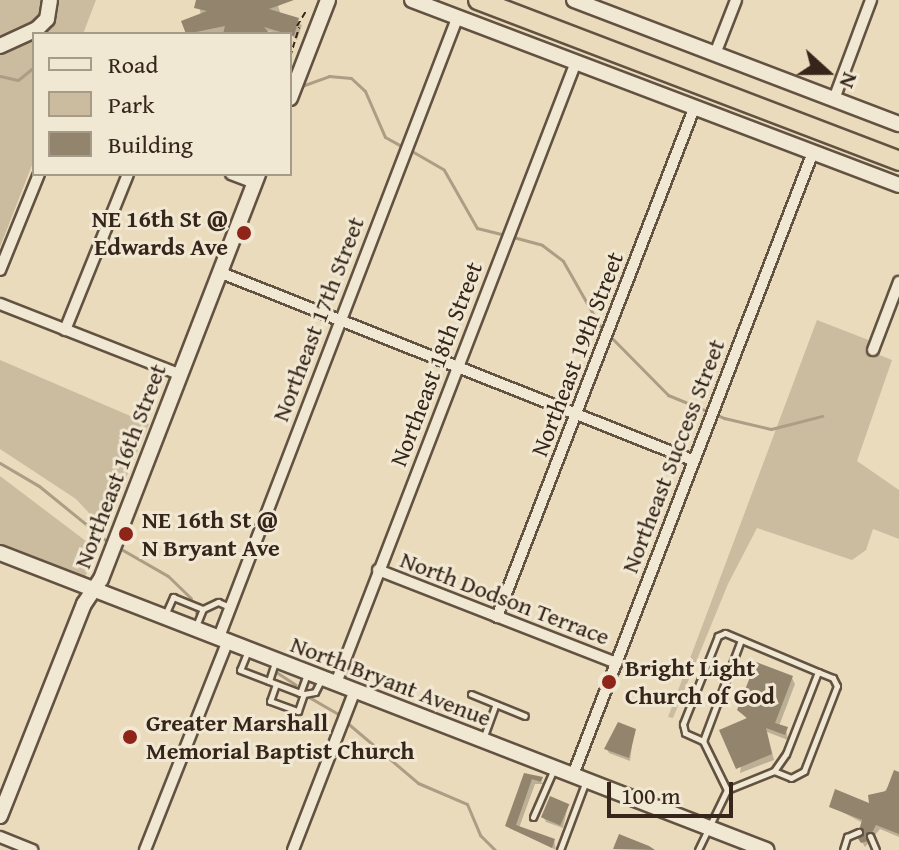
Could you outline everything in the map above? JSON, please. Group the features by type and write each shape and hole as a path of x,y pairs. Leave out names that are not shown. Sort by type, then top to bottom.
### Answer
{"highway":[{"path":"478,0 899,161"},
{"path":"509,0 899,149"}],"street":[{"path":"0,46 37,29 47,19 50,0"},
{"path":"292,93 328,0"},
{"path":"412,0 899,185"},
{"path":"574,0 598,4 715,54 899,124"},
{"path":"715,54 736,0"},
{"path":"834,99 871,0"},
{"name":"Northeast 17th Street","path":"145,850 223,639 230,607 338,320 458,16"},
{"name":"Northeast 18th Street","path":"322,677 378,570 576,62"},
{"name":"Northeast 19th Street","path":"497,617 695,106"},
{"name":"Northeast Success Street","path":"580,778 616,663 813,152"},
{"path":"0,270 38,176"},
{"path":"65,330 127,176"},
{"name":"Northeast 16th Street","path":"0,816 94,589 256,178"},
{"path":"219,272 692,460"},
{"path":"873,350 899,282"},
{"path":"0,304 179,374"},
{"name":"North Bryant Avenue","path":"0,553 760,849"},
{"name":"North Dodson Terrace","path":"378,570 616,663"},
{"path":"293,850 355,690"},
{"path":"0,837 32,850"}],"lane":[{"path":"165,616 173,597 203,609"},
{"path":"196,628 203,609 218,602 230,607"},
{"path":"727,790 703,741 685,733 683,724 718,636 741,640 833,678 837,686 804,771 791,778 774,771"},
{"path":"703,741 741,640"},
{"path":"249,648 240,670 302,693 315,692 322,677"},
{"path":"269,681 277,659"},
{"path":"698,850 727,790 774,771 818,672"},
{"path":"276,684 270,701 298,711 302,693 322,677"},
{"path":"471,694 525,716"},
{"path":"482,740 496,704"},
{"path":"533,817 554,768"},
{"path":"560,850 580,778"},
{"path":"843,850 847,837 859,832"},
{"path":"870,836 876,850"}],"path":[{"path":"292,49 306,11"}],"green space":[{"path":"0,0 96,0 84,32 32,32 32,165 0,247"},
{"path":"817,320 871,341 877,354 892,360 857,461 899,490 899,539 873,529 866,550 852,560 757,528 728,584 673,718 668,717"},
{"path":"0,360 149,424 104,529 76,499 0,449"},
{"path":"0,476 95,548 85,578 0,546"}],"building":[{"path":"196,0 294,0 269,9 299,18 294,36 292,32 264,27 268,32 224,32 225,26 185,32 181,21 207,11 194,8"},
{"path":"756,662 793,676 775,723 788,727 785,735 766,728 772,754 736,769 719,730 747,718 737,710"},
{"path":"618,722 636,729 629,758 604,749"},
{"path":"894,770 899,772 899,834 876,825 868,841 861,843 857,837 862,820 829,807 835,789 869,803 868,795 886,791"},
{"path":"524,773 543,777 541,782 532,779 516,825 555,839 552,848 505,826"},
{"path":"550,796 569,804 560,825 541,817"},
{"path":"619,834 649,846 655,850 613,849"}],"waterway":[{"path":"0,76 18,80 32,69"},
{"path":"299,87 329,76 351,78 365,91 385,137 403,147"},
{"path":"410,150 444,170 477,228 505,235"},
{"path":"513,237 542,245 563,261 600,326 668,395 724,418 771,429 822,416"},
{"path":"0,463 39,486 108,542"},
{"path":"121,549 168,576 191,598"},
{"path":"273,670 296,685"},
{"path":"307,696 338,714"},
{"path":"345,721 418,783 467,804 480,835 495,850"}],"place":[{"name":"NE 16th St @ Edwards Ave","path":"244,233"},
{"name":"NE 16th St @ N Bryant Ave","path":"126,534"},
{"name":"Bright Light Church of God","path":"609,682"},
{"name":"Greater Marshall Memorial Baptist Church","path":"130,737"}]}
